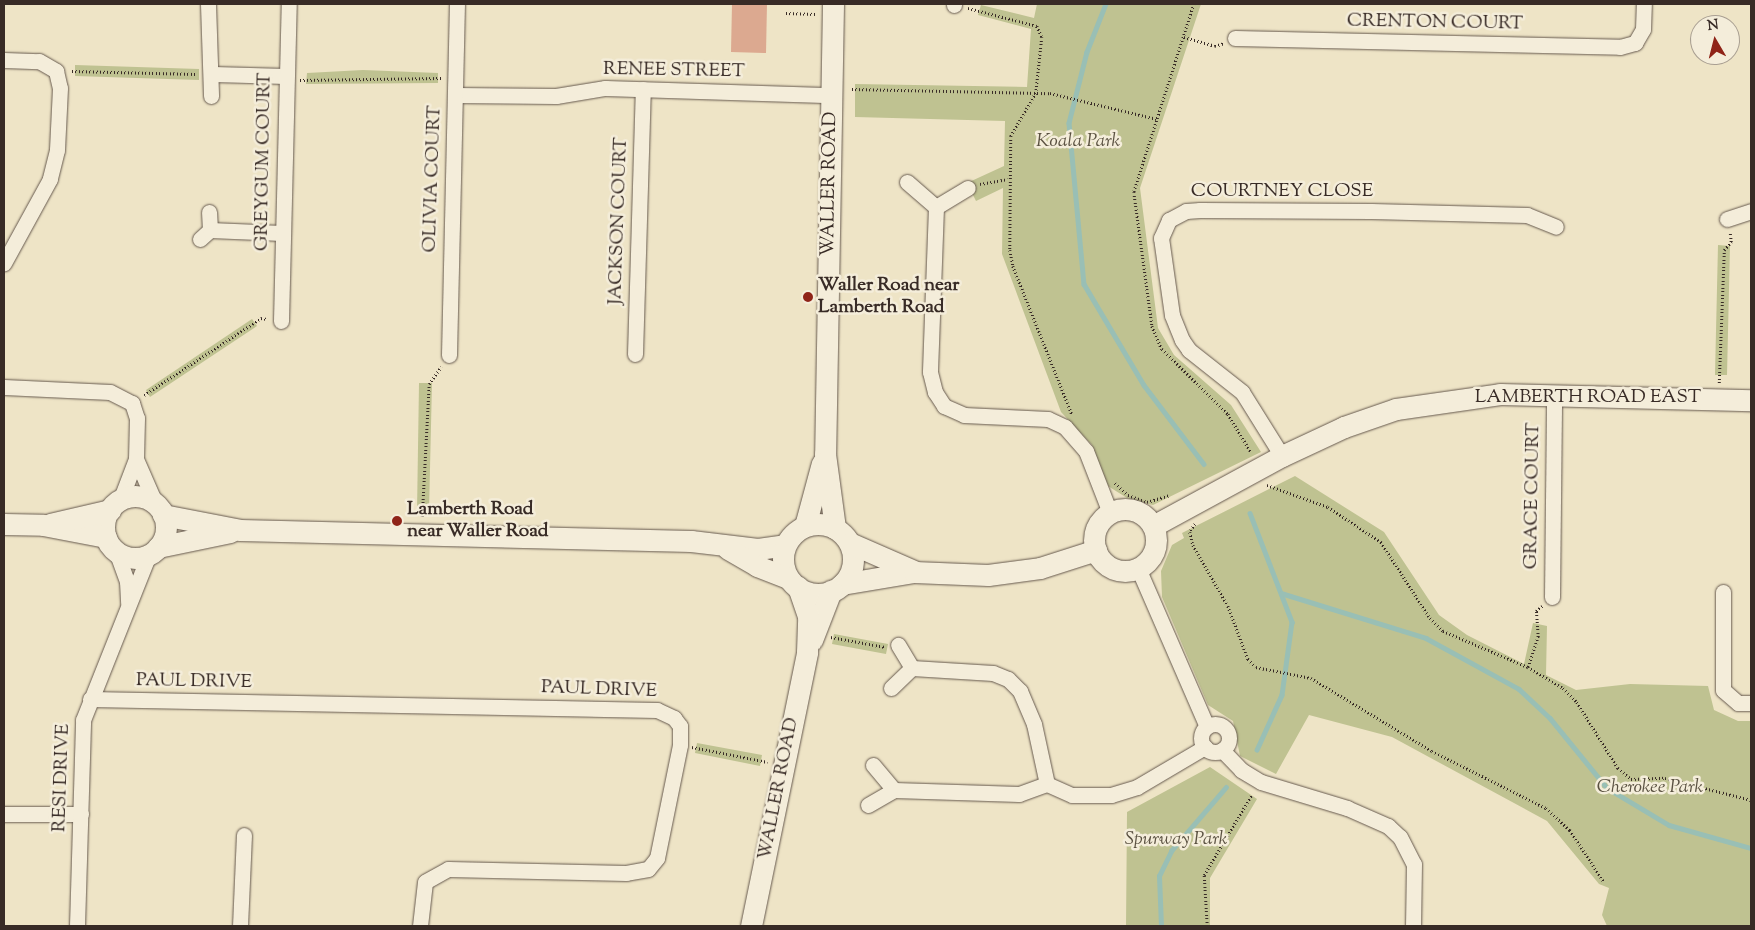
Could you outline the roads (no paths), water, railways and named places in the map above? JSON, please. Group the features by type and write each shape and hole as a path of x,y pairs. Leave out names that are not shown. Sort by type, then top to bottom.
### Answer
{"street":[{"path":"208,4 212,74 211,96"},
{"name":"GREYGUM COURT","path":"281,320 289,4"},
{"name":"OLIVIA COURT","path":"449,355 457,4"},
{"name":"WALLER ROAD","path":"805,526 825,454 842,92 834,4"},
{"name":"CRENTON COURT","path":"1235,38 1620,47 1635,43 1643,29 1644,4"},
{"path":"4,60 39,61 56,71 60,88 57,150 50,179 4,263"},
{"path":"212,74 286,76"},
{"name":"RENEE STREET","path":"456,95 556,96 605,88 842,92"},
{"name":"JACKSON COURT","path":"635,354 643,89"},
{"path":"907,182 936,208"},
{"path":"936,208 968,188"},
{"path":"936,208 930,372 935,392 944,406 964,415 1048,419 1065,427 1086,452 1110,513"},
{"name":"COURTNEY CLOSE","path":"1282,456 1242,392 1188,350 1182,340 1172,315 1162,238 1169,220 1186,211 1200,210 1371,211 1527,215 1556,226"},
{"path":"1727,219 1751,211"},
{"path":"209,212 205,235 282,233"},
{"path":"4,387 110,392 132,403 137,418 136,459 115,505 105,518 111,544"},
{"name":"LAMBERTH ROAD EAST","path":"1153,526 1282,456 1344,427 1396,409 1500,394 1751,400"},
{"name":"GRACE COURT","path":"1552,598 1554,396"},
{"name":"WALLER ROAD","path":"825,454 842,536"},
{"path":"136,459 160,510 165,532 153,551"},
{"path":"43,525 115,505 138,496 160,510 240,530 691,541 758,549 785,545 805,526 821,524 914,572"},
{"path":"1130,510 1139,513 1153,526 1152,555 1138,568 1128,571 1108,566 1096,550 1096,529 1110,513 1130,510"},
{"path":"4,524 43,525 111,544 132,558 153,551 240,530"},
{"path":"836,588 852,565 842,536"},
{"name":"RESI DRIVE","path":"111,544 127,581 128,609"},
{"path":"785,545 783,567 793,582"},
{"path":"722,546 757,566 819,594 836,588 914,572 996,574 1040,568 1096,550"},
{"name":"RESI DRIVE","path":"77,926 83,720 90,699 153,551"},
{"path":"1138,568 1208,727"},
{"name":"WALLER ROAD","path":"752,926 807,652 808,616 793,582"},
{"name":"WALLER ROAD","path":"807,652 836,588"},
{"path":"1723,592 1723,690 1738,703 1751,703"},
{"path":"898,645 912,668"},
{"path":"891,688 912,668 992,673 1008,679 1020,691 1034,724 1047,784"},
{"name":"PAUL DRIVE","path":"90,699 657,710 667,713 680,726 680,745 657,858 648,869 626,873 448,869 425,882 420,926"},
{"path":"1205,747 1202,736 1208,727 1218,724 1227,731 1229,742 1222,750"},
{"path":"868,805 894,790 1019,794 1047,784 1072,795 1111,795 1137,787 1205,747 1222,750 1240,770 1261,782 1347,808 1388,826 1400,837 1414,864 1413,926"},
{"path":"873,765 894,790"},
{"path":"4,814 80,814"},
{"path":"240,926 244,835"}],"waterway":[{"path":"1106,4 1087,52 1069,123 1084,284 1144,385 1204,464"},
{"path":"1250,513 1292,622 1282,695 1257,750"},
{"path":"1281,593 1426,638 1519,689 1550,718 1607,788 1669,825 1751,848"},
{"path":"1161,926 1159,876 1171,851 1226,787"}],"place":[{"name":"Waller Road near Lamberth Road","path":"808,297"},
{"name":"Lamberth Road near Waller Road","path":"397,521"}],"park label":[{"name":"Koala Park","path":"1078,142"},
{"name":"Cherokee Park","path":"1650,788"},
{"name":"Spurway Park","path":"1176,840"}]}
